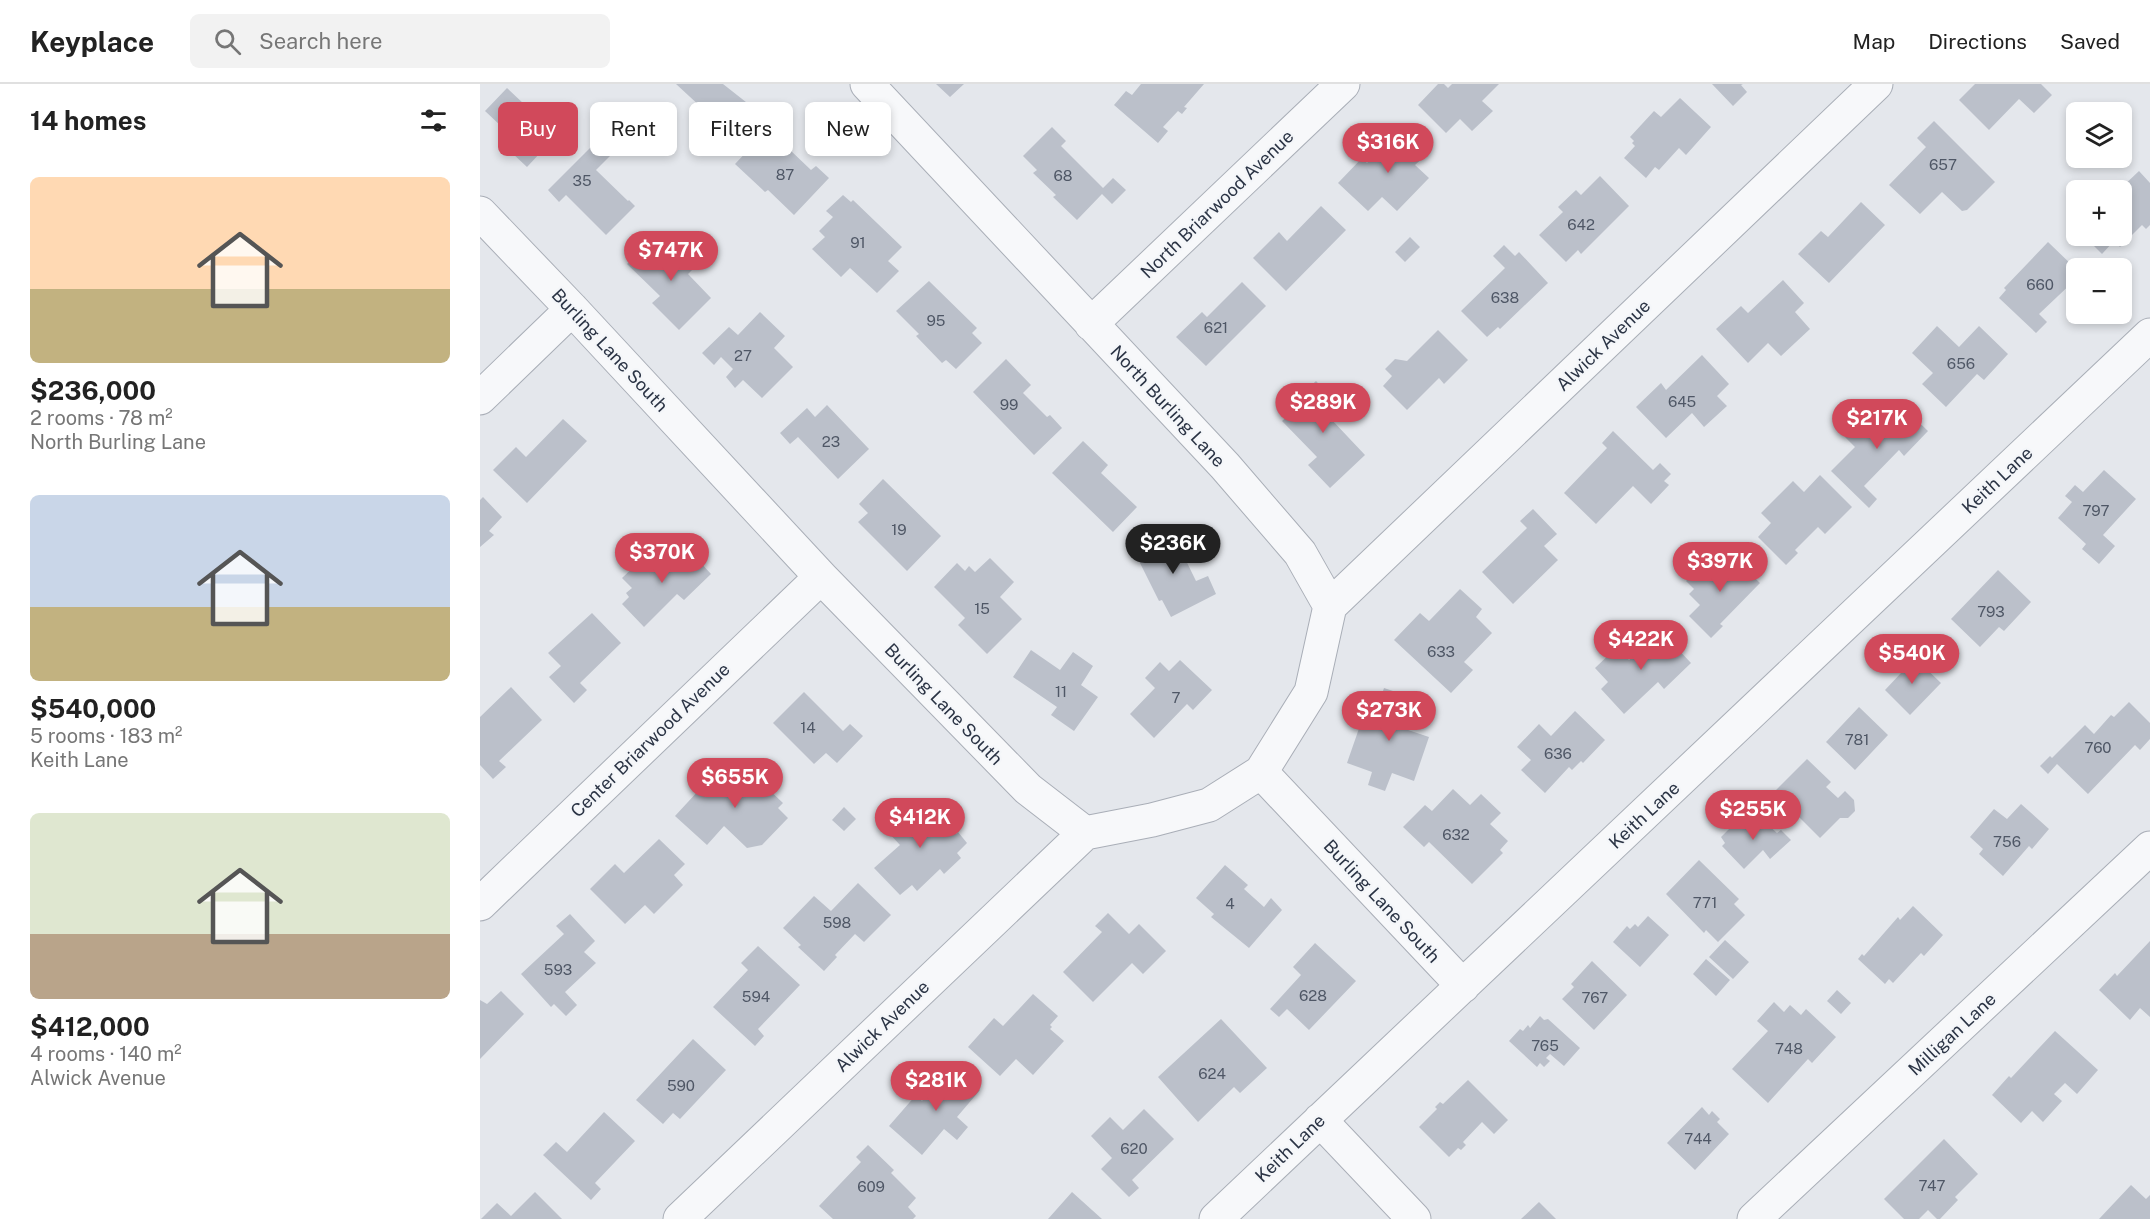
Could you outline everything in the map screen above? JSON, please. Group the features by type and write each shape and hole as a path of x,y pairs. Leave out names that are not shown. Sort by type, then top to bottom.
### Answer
{"street":[{"name":"North Burling Lane","path":"867,84 1226,466 1300,553 1330,606"},
{"name":"North Briarwood Avenue","path":"1091,324 1343,84"},
{"name":"Alwick Avenue","path":"1330,606 1876,84"},
{"name":"Burling Lane South","path":"480,213 821,577 1028,789 1084,833"},
{"path":"480,398 572,309"},
{"name":"Keith Lane","path":"1216,1219 2150,335"},
{"name":"Center Briarwood Avenue","path":"480,904 821,577"},
{"path":"1084,833 1152,820 1209,805 1261,772 1311,692 1330,606"},
{"name":"Burling Lane South","path":"1261,772 1463,986"},
{"name":"Alwick Avenue","path":"680,1219 1084,833"},
{"name":"Milligan Lane","path":"1754,1219 2150,848"},
{"path":"1320,1120 1414,1219"}],"building":[{"path":"676,84 723,84 746,102 696,102"},
{"path":"936,84 964,84 950,97"},
{"path":"1141,84 1204,84 1184,107 1187,108 1182,114 1178,111 1163,127 1168,131 1158,143 1114,105 1126,91 1132,95"},
{"path":"1438,84 1444,84 1448,88 1452,84 1499,84 1482,101 1493,111 1472,131 1460,119 1446,133 1418,105"},
{"path":"1712,84 1743,84 1741,85 1747,92 1733,106"},
{"path":"1975,84 2041,84 2052,95 2034,113 2019,99 1989,130 1959,100"},
{"path":"507,88 522,102 498,102 498,123 485,111"},
{"path":"1680,98 1711,127 1686,155 1679,148 1659,170 1655,167 1646,178 1624,158 1635,146 1630,137 1654,111 1661,117"},
{"path":"1934,121 1995,182 1967,210 1962,211 1942,192 1920,214 1889,185 1926,147 1917,138"},
{"path":"1052,127 1066,141 1061,146 1103,188 1113,178 1126,190 1112,204 1102,194 1077,220 1053,197 1056,195 1033,173 1037,170 1023,156"},
{"path":"1402,128 1428,153 1415,165 1429,178 1397,211 1382,197 1368,211 1338,183 1362,158 1367,163"},
{"path":"590,148 590,156 610,156 596,170 635,206 606,235 566,195 559,202 548,190"},
{"path":"793,153 811,170 816,166 829,178 794,215 768,190 765,192 735,164 743,156 793,156"},
{"path":"515,156 537,156 527,167"},
{"path":"2139,171 2150,183 2150,225 2146,229 2142,225 2132,235 2132,180 2130,180"},
{"path":"1600,176 1629,206 1581,254 1578,250 1566,262 1539,235 1563,212 1558,207 1576,190 1581,195"},
{"path":"843,195 851,202 853,200 902,247 888,261 899,271 877,293 850,268 841,277 812,249 825,237 819,231 833,217 826,211"},
{"path":"1861,202 1885,225 1829,283 1798,254 1821,231 1828,237"},
{"path":"1321,206 1346,230 1286,291 1253,258 1279,232 1287,241"},
{"path":"1410,237 1420,247 1405,262 1395,252"},
{"path":"651,240 660,250 664,247 674,257 685,247 700,262 688,274 711,298 679,330 652,303 660,296 627,264"},
{"path":"2048,242 2066,259 2066,288 2039,314 2047,322 2036,333 1999,298 2006,290 2004,288"},
{"path":"1504,245 1515,256 1519,252 1548,283 1500,329 1498,327 1487,337 1461,311 1505,268 1493,256"},
{"path":"2094,246 2109,246 2102,254"},
{"path":"1783,280 1804,303 1795,312 1810,329 1781,356 1768,343 1748,363 1716,329 1741,306 1748,313"},
{"path":"929,281 977,328 972,333 982,343 956,369 946,360 942,363 916,336 919,334 896,311"},
{"path":"1242,282 1266,306 1206,366 1176,337 1202,312 1207,317"},
{"path":"760,312 785,336 774,348 793,367 762,398 743,380 735,388 726,377 733,369 721,357 714,365 702,353 729,327 738,335"},
{"path":"1937,326 1959,347 1979,326 2008,354 1984,380 1977,374 1946,407 1922,384 1933,373 1912,353"},
{"path":"1438,330 1468,360 1444,384 1439,378 1407,410 1383,386 1392,376 1385,369 1395,359 1407,361"},
{"path":"1702,355 1729,384 1717,396 1727,406 1704,427 1692,413 1666,438 1636,407 1661,383 1666,390"},
{"path":"1006,359 1031,385 1023,393 1047,417 1050,415 1062,428 1034,455 973,392"},
{"path":"1316,381 1342,409 1331,419 1365,455 1330,488 1308,465 1317,457 1282,421 1290,414 1286,409"},
{"path":"1899,403 1928,431 1904,456 1899,450 1864,486 1877,499 1869,508 1831,471 1855,447 1845,437 1862,421 1871,429"},
{"path":"827,405 869,449 838,479 798,437 790,444 780,433 807,408 815,417"},
{"path":"563,419 587,441 527,503 493,470 516,447 526,457"},
{"path":"1613,431 1653,470 1660,463 1671,474 1664,481 1669,485 1651,504 1633,486 1596,524 1564,493 1607,448 1602,443"},
{"path":"1083,441 1108,465 1101,473 1137,507 1113,532 1052,473"},
{"path":"2104,470 2136,499 2103,535 2115,546 2099,564 2082,549 2086,544 2058,518 2072,502 2065,496 2075,485 2083,492"},
{"path":"1820,475 1852,507 1825,534 1818,527 1795,550 1798,553 1786,565 1758,537 1771,523 1761,513 1793,481 1804,492"},
{"path":"883,479 941,536 907,571 858,522 868,513 859,504"},
{"path":"483,497 502,517 489,531 494,535 480,547 480,500"},
{"path":"1533,509 1557,534 1544,546 1558,560 1513,604 1482,572 1527,528 1520,521"},
{"path":"1172,532 1196,581 1208,576 1216,594 1171,617 1162,600 1159,601 1134,551"},
{"path":"676,544 697,565 700,562 711,574 684,600 677,594 644,627 622,604 629,597 626,593 632,588 622,578 641,560 650,569"},
{"path":"1729,553 1760,583 1720,624 1723,626 1711,638 1689,616 1700,605 1689,594 1694,589 1686,581 1701,566 1709,573"},
{"path":"990,558 1014,582 1000,597 1022,619 987,654 958,625 965,618 934,587 957,563 965,571 969,566 975,572"},
{"path":"1998,570 2031,602 2004,631 1999,627 1980,647 1951,619"},
{"path":"1460,589 1482,609 1476,617 1492,633 1464,662 1473,670 1451,693 1394,640 1420,613 1429,621"},
{"path":"592,613 621,643 580,683 587,690 574,703 549,677 561,666 548,653"},
{"path":"1660,630 1691,663 1664,689 1658,682 1624,714 1601,689 1608,682 1595,668 1617,647 1629,660"},
{"path":"1031,650 1060,670 1073,652 1093,666 1081,685 1098,697 1074,731 1051,715 1057,707 1013,677"},
{"path":"1912,655 1941,683 1910,715 1885,690 1901,673 1898,669"},
{"path":"1180,660 1212,690 1193,710 1187,704 1154,738 1130,714 1155,688 1145,678 1160,662 1169,671"},
{"path":"511,687 542,720 499,761 506,767 493,779 480,765 480,717"},
{"path":"1384,688 1414,698 1408,715 1413,716 1408,730 1429,737 1414,781 1392,773 1385,791 1368,785 1372,772 1347,763 1364,714 1374,718"},
{"path":"804,692 843,731 850,724 863,736 837,763 826,753 814,764 773,723"},
{"path":"2129,702 2150,723 2150,739 2140,750 2135,745 2088,794 2057,764 2048,774 2040,766 2050,756 2052,758 2085,725 2094,734 2111,715 2114,717"},
{"path":"1859,707 1888,735 1855,770 1826,742"},
{"path":"1575,711 1605,740 1583,763 1581,761 1572,770 1569,767 1545,793 1521,770 1531,760 1517,747 1539,724 1551,736"},
{"path":"742,759 766,782 764,785 783,803 778,808 788,818 762,845 747,848 724,826 707,845 675,816 699,790 706,797"},
{"path":"1807,759 1831,782 1826,787 1838,798 1845,791 1854,800 1855,811 1848,818 1840,818 1820,838 1774,792"},
{"path":"1453,789 1470,805 1481,794 1501,813 1490,824 1508,841 1500,850 1503,853 1472,884 1429,842 1424,847 1403,827 1425,805 1432,811"},
{"path":"923,800 967,843 957,853 961,858 944,874 940,869 917,891 912,885 900,895 874,868 900,845 886,830 898,819 900,821"},
{"path":"2021,804 2049,829 2032,849 2029,846 2003,876 1979,854 1983,849 1970,837 1994,809 2007,819"},
{"path":"844,807 856,819 844,831 832,820"},
{"path":"1754,812 1777,833 1781,830 1791,840 1770,859 1763,850 1744,869 1722,846 1725,843 1721,837 1734,824 1738,828"},
{"path":"659,839 685,864 674,875 683,885 654,914 645,905 625,924 590,889 615,864 624,873"},
{"path":"1699,860 1739,899 1734,904 1745,915 1718,942 1706,930 1704,933 1666,894"},
{"path":"1225,865 1248,885 1244,889 1264,907 1271,898 1282,910 1249,948 1211,917 1214,914 1196,898"},
{"path":"858,883 891,915 864,942 855,934 835,955 837,957 824,971 798,947 801,945 783,928 814,896 831,911"},
{"path":"1913,906 1943,935 1924,956 1921,953 1893,983 1889,979 1885,984 1858,959 1862,954 1864,956 1898,917 1900,920"},
{"path":"1108,913 1129,934 1139,924 1166,951 1143,974 1132,963 1093,1002 1063,972 1102,932 1095,926"},
{"path":"570,914 595,941 584,952 596,963 565,992 577,1005 566,1016 554,1004 551,1007 521,974 564,934 556,926"},
{"path":"1648,916 1669,935 1640,967 1613,942 1627,926 1630,929 1635,924 1638,927"},
{"path":"1725,940 1749,962 1733,979 1709,957"},
{"path":"2150,941 2150,1017 2140,1008 2130,1020 2099,990 2115,973 2117,976"},
{"path":"1315,943 1356,981 1309,1030 1287,1009 1279,1017 1270,1009 1301,975 1293,967"},
{"path":"758,946 800,985 758,1029 764,1036 755,1046 713,1007 748,970 741,963"},
{"path":"1706,959 1730,980 1716,996 1693,974"},
{"path":"1592,961 1627,995 1594,1030 1562,999 1574,987 1571,984"},
{"path":"1837,990 1851,1003 1841,1014 1827,1001"},
{"path":"501,991 524,1014 480,1059 480,1000 487,1004"},
{"path":"1033,994 1058,1016 1050,1025 1052,1027 1050,1029 1064,1041 1033,1075 1016,1059 1000,1076 968,1047 994,1018 1003,1026"},
{"path":"1774,1002 1784,1012 1790,1005 1801,1015 1806,1009 1836,1037 1812,1063 1808,1059 1768,1103 1732,1069 1768,1031 1757,1021"},
{"path":"1540,1016 1544,1020 1548,1019 1580,1048 1564,1066 1550,1054 1546,1058 1550,1061 1544,1067 1540,1063 1537,1067 1509,1041 1520,1029 1523,1031 1528,1025 1530,1028"},
{"path":"1221,1019 1267,1068 1240,1093 1234,1087 1198,1122 1158,1077"},
{"path":"2055,1031 2098,1070 2077,1094 2065,1083 2054,1094 2062,1101 2043,1122 2032,1111 2021,1123 1992,1095"},
{"path":"693,1039 726,1070 680,1119 673,1113 663,1124 636,1100"},
{"path":"955,1068 980,1090 957,1117 968,1127 957,1140 944,1129 922,1155 889,1126 916,1095 922,1101 927,1095 924,1092 940,1074 945,1079"},
{"path":"1468,1080 1508,1120 1494,1134 1482,1122 1463,1142 1466,1145 1461,1150 1458,1148 1449,1157 1419,1127 1437,1109 1435,1107 1440,1102 1443,1104"},
{"path":"1702,1107 1709,1115 1712,1111 1720,1119 1717,1122 1729,1134 1695,1170 1667,1143"},
{"path":"1144,1109 1174,1139 1132,1180 1139,1188 1129,1197 1101,1169 1112,1158 1091,1136 1110,1117 1123,1130"},
{"path":"604,1112 635,1141 595,1183 601,1189 591,1200 543,1155 556,1142 567,1152"},
{"path":"1944,1139 1978,1174 1955,1197 1958,1200 1940,1219 1928,1210 1919,1219 1904,1219 1884,1199"},
{"path":"868,1145 894,1170 891,1173 916,1198 908,1207 916,1216 913,1219 833,1219 819,1206 861,1162 856,1157"},
{"path":"2131,1185 2146,1199 2150,1195 2150,1219 2099,1219"},
{"path":"535,1192 562,1219 481,1219 497,1203 511,1216"},
{"path":"1072,1192 1102,1219 1048,1219"},
{"path":"1539,1202 1556,1219 1521,1219"}]}
